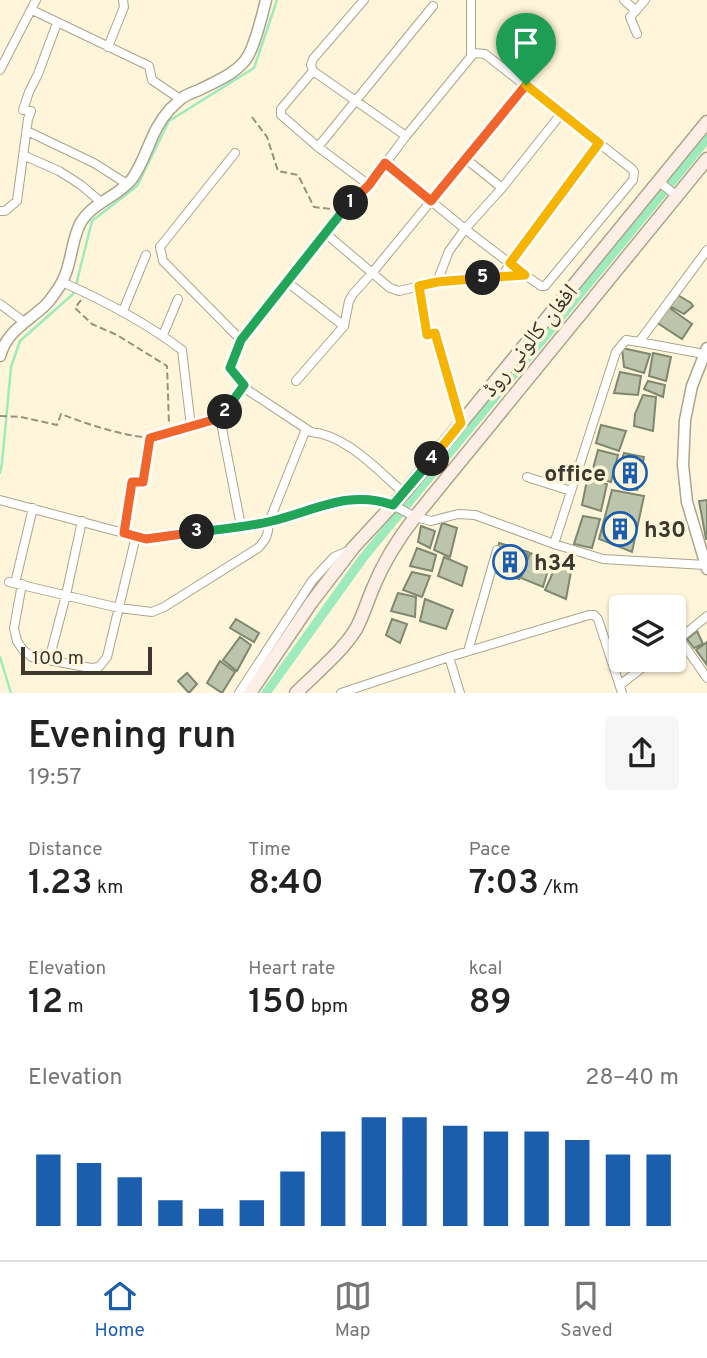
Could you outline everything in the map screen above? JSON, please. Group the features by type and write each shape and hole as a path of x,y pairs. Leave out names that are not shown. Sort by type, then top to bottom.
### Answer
{"main road":[{"name":"افغان کالونی روڈ","path":"250,693 311,603 353,548 396,506 707,122"},
{"path":"296,693 354,631 382,568 411,516 707,159"}],"street":[{"path":"0,70 36,0"},
{"path":"108,47 124,7 123,0"},
{"path":"0,356 5,342 18,327 43,308 58,290 69,268 78,228 87,213 127,184 137,170 161,120 183,96 227,75 249,55 266,0"},
{"path":"364,0 313,59 311,65 313,71 406,135"},
{"path":"471,0 471,56"},
{"path":"624,0 636,10"},
{"path":"637,34 630,16 645,0"},
{"path":"318,147 433,6"},
{"path":"32,10 149,66 152,80 180,99"},
{"path":"0,211 5,211 17,201 31,111 23,110 57,23"},
{"path":"385,163 541,286 545,286 633,180 634,172 485,54 474,53 406,135 385,163 369,185 342,212 241,340 230,368 248,391 306,429 322,433 355,450 404,493"},
{"path":"313,71 281,109 281,114 318,147 369,185"},
{"path":"296,381 344,326 353,294 526,85"},
{"path":"437,282 449,251 561,114"},
{"path":"27,131 94,163 127,184"},
{"path":"500,277 599,143"},
{"path":"235,153 160,247 163,261 241,340"},
{"path":"23,155 59,171 102,203"},
{"path":"466,159 502,188"},
{"path":"658,181 677,196"},
{"path":"325,233 390,288 399,291 437,282 525,275"},
{"path":"639,342 707,250"},
{"path":"123,311 146,255"},
{"path":"62,282 123,311 182,350 191,427"},
{"path":"287,282 344,326"},
{"path":"163,335 178,299"},
{"path":"0,304 24,322"},
{"path":"0,500 146,539 269,522 336,502 356,498 375,499 396,506 411,516 431,521 458,514 475,515 554,544 603,559 706,567 687,502 683,465 685,420 692,386 706,351 626,340 616,352 554,544"},
{"path":"124,533 132,482 143,482 150,438 220,418 244,385"},
{"path":"220,418 241,526"},
{"path":"16,583 119,608 152,612 164,607 258,548 268,536 269,522 306,429"},
{"path":"527,477 571,491"},
{"path":"33,508 16,583 14,628 17,641 32,657 92,668 103,663 107,657 136,536"},
{"path":"49,660 82,522"},
{"path":"239,693 312,581 334,557 353,548"},
{"path":"468,651 497,550"},
{"path":"341,693 589,615 598,618 621,689 639,672"},
{"path":"686,633 707,617"},
{"path":"686,652 707,678"},
{"path":"449,657 460,693"}],"path":[{"path":"252,117 267,137 278,171 298,175 314,207 342,212"},
{"path":"419,286 427,335 435,333 461,423"},
{"path":"86,293 75,309 92,324 117,335 167,366 169,432"},
{"path":"0,416 57,425 61,414 125,435 150,438"}],"building":[{"path":"676,294 693,306 684,314 668,305"},
{"path":"667,306 692,324 682,339 656,322"},
{"path":"622,348 650,354 644,373 624,367"},
{"path":"653,353 671,357 666,381 649,376"},
{"path":"620,372 641,376 638,395 614,393"},
{"path":"648,381 665,385 663,397 644,389"},
{"path":"643,395 656,397 653,431 634,426 635,414"},
{"path":"601,425 626,431 619,451 596,443"},
{"path":"598,450 618,455 611,482 591,476"},
{"name":"office","path":"624,453 644,457 637,490 615,482"},
{"path":"587,480 607,484 601,511 582,505"},
{"name":"h30","path":"612,490 644,496 632,552 599,539"},
{"path":"707,500 707,539 706,539 699,501"},
{"path":"583,516 600,519 592,548 574,544"},
{"path":"442,523 457,528 450,557 434,550"},
{"path":"421,526 435,531 430,548 418,542"},
{"name":"h34","path":"499,543 528,552 519,579 493,572"},
{"path":"417,548 436,555 432,571 410,566"},
{"path":"530,553 551,560 543,587 521,578"},
{"path":"444,557 467,567 462,586 438,576"},
{"path":"559,559 572,566 566,599 545,590"},
{"path":"412,572 430,576 422,597 403,590"},
{"path":"398,593 416,597 415,617 391,611"},
{"path":"425,599 453,610 446,629 420,621"},
{"path":"236,619 259,633 254,642 230,628"},
{"path":"392,619 407,624 400,643 386,635"},
{"path":"697,631 703,644 694,648 687,639"},
{"path":"240,637 251,645 237,671 223,660"},
{"path":"707,642 707,665 696,650"},
{"path":"220,661 235,672 222,693 207,683"},
{"path":"187,673 197,684 189,693 178,681"}],"waterway":[{"path":"76,285 92,221 137,186 169,121 254,68 277,0"},
{"path":"266,693 363,558 707,139"},
{"path":"0,473 11,367 20,341 74,291"},
{"path":"0,657 11,693"}],"place":[{"name":"office","path":"630,473"},
{"name":"h30","path":"620,529"},
{"name":"h34","path":"510,562"}],"route":[{"path":"526,85 599,143 510,263 525,275 437,282 419,286 427,335 435,333 461,423 404,493 393,505 375,499 356,498 269,522 146,539 124,533 132,482 143,482 150,438 220,418 244,385 230,368 241,340 342,212 369,185 385,163 431,201 526,85"}]}
